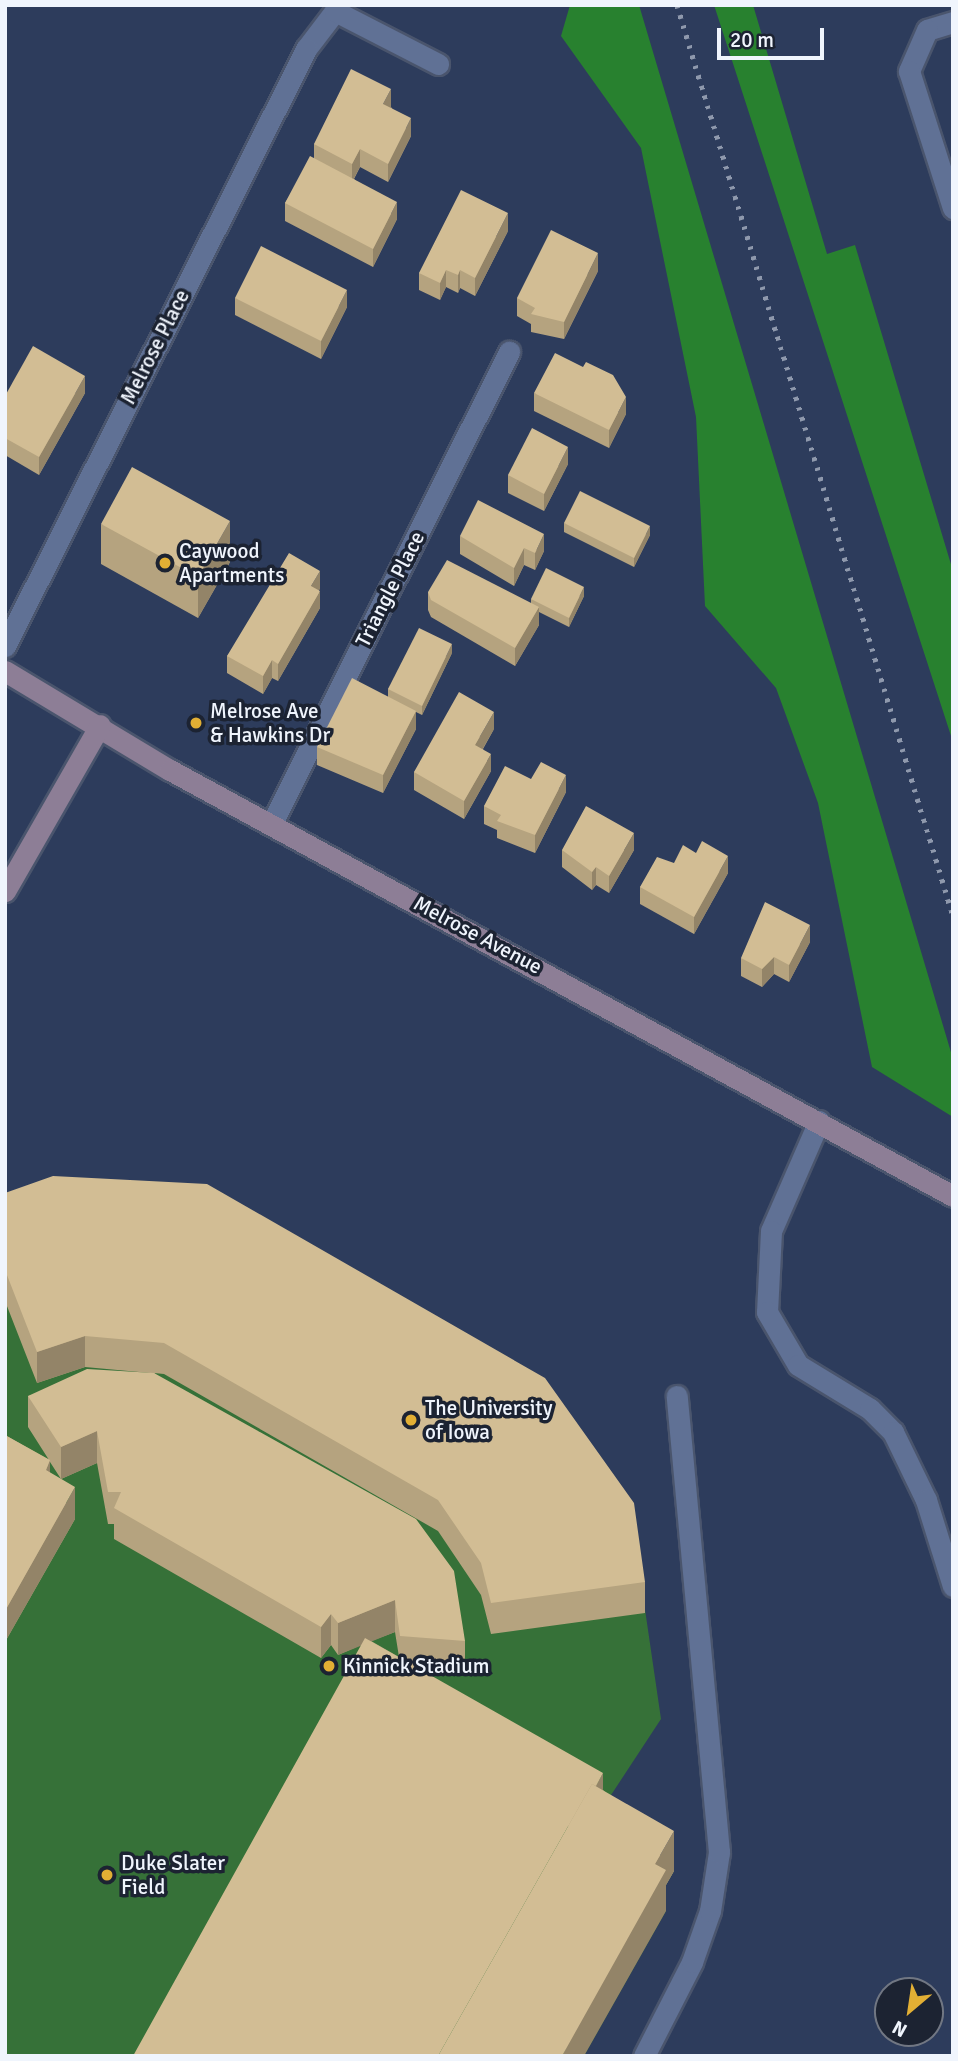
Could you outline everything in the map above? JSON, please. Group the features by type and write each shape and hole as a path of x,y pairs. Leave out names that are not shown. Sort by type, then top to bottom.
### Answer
{"main road":[{"name":"Melrose Avenue","path":"5,671 271,825 953,1196"},
{"path":"5,891 100,726"}],"street":[{"name":"Melrose Place","path":"5,646 306,49 335,10 438,64"},
{"path":"953,22 927,30 909,71 953,208"},
{"name":"Triangle Place","path":"271,825 509,352"},
{"path":"819,1121 771,1231 767,1312 798,1365 870,1409 893,1432 926,1500 953,1586"},
{"path":"644,2056 692,1962 710,1911 719,1852 677,1396"}],"green space":[{"path":"570,5 639,5 953,1059 953,1117 872,1067 818,803 776,688 705,606 696,417 641,148 561,36"},
{"path":"714,5 753,5 827,254 855,245 953,571 953,742"},
{"name":"Kinnick Stadium","path":"5,1224 634,1534 661,1719 592,1824 674,1871 655,1904 666,1911 584,2056 5,2056"}],"building":[{"path":"351,69 391,89 383,104 411,118 388,164 360,149 352,164 314,144"},
{"path":"310,156 397,202 373,249 285,203"},
{"path":"461,190 508,213 475,278 460,270 458,275 446,270 440,283 419,273"},
{"path":"551,230 598,253 564,322 531,314 535,308 517,298"},
{"path":"261,246 347,290 321,341 235,298"},
{"path":"33,346 85,376 39,457 5,438 5,396"},
{"path":"555,353 583,367 586,362 613,375 626,397 609,430 534,393"},
{"path":"532,428 568,447 544,494 508,475"},
{"path":"132,467 230,521 198,577 101,524"},
{"path":"580,491 650,526 634,558 564,523"},
{"path":"478,500 544,534 535,553 524,548 514,568 460,536"},
{"path":"289,553 320,571 311,586 320,591 278,664 272,660 263,676 227,656"},
{"path":"447,560 539,607 515,648 431,600 428,592"},
{"path":"546,568 584,587 569,618 531,599"},
{"path":"419,628 452,644 422,706 388,689"},
{"path":"352,678 416,711 383,775 317,747"},
{"path":"459,692 494,712 475,745 491,754 464,801 414,772"},
{"path":"541,762 566,775 535,835 497,821 501,815 484,806 505,766 531,779"},
{"path":"586,806 634,833 609,876 596,867 592,872 562,850"},
{"path":"702,841 728,856 694,917 640,887 657,857 674,863 683,845 696,853"},
{"path":"765,902 810,925 789,965 774,957 762,969 741,958"},
{"path":"53,1176 207,1184 545,1378 634,1503 645,1582 491,1603 481,1563 438,1500 164,1343 85,1336 37,1352 5,1270 5,1193"},
{"path":"87,1369 154,1373 416,1519 454,1571 465,1641 400,1636 395,1600 338,1623 331,1614 321,1627 114,1508 121,1492 108,1492 97,1431 61,1447 28,1396"},
{"path":"5,1435 50,1460 46,1470 75,1487 5,1611"},
{"path":"365,1638 603,1773 596,1786 592,1784 438,2056 133,2056"},
{"path":"592,1784 674,1831 655,1864 666,1870 562,2056 438,2056"}],"railway":[{"path":"677,5 953,916"}],"place":[{"name":"Caywood Apartments","path":"165,563"},
{"name":"Melrose Ave & Hawkins Dr","path":"196,723"},
{"name":"The University of Iowa","path":"411,1420"},
{"name":"Kinnick Stadium","path":"329,1666"},
{"name":"Duke Slater Field","path":"107,1875"}]}
